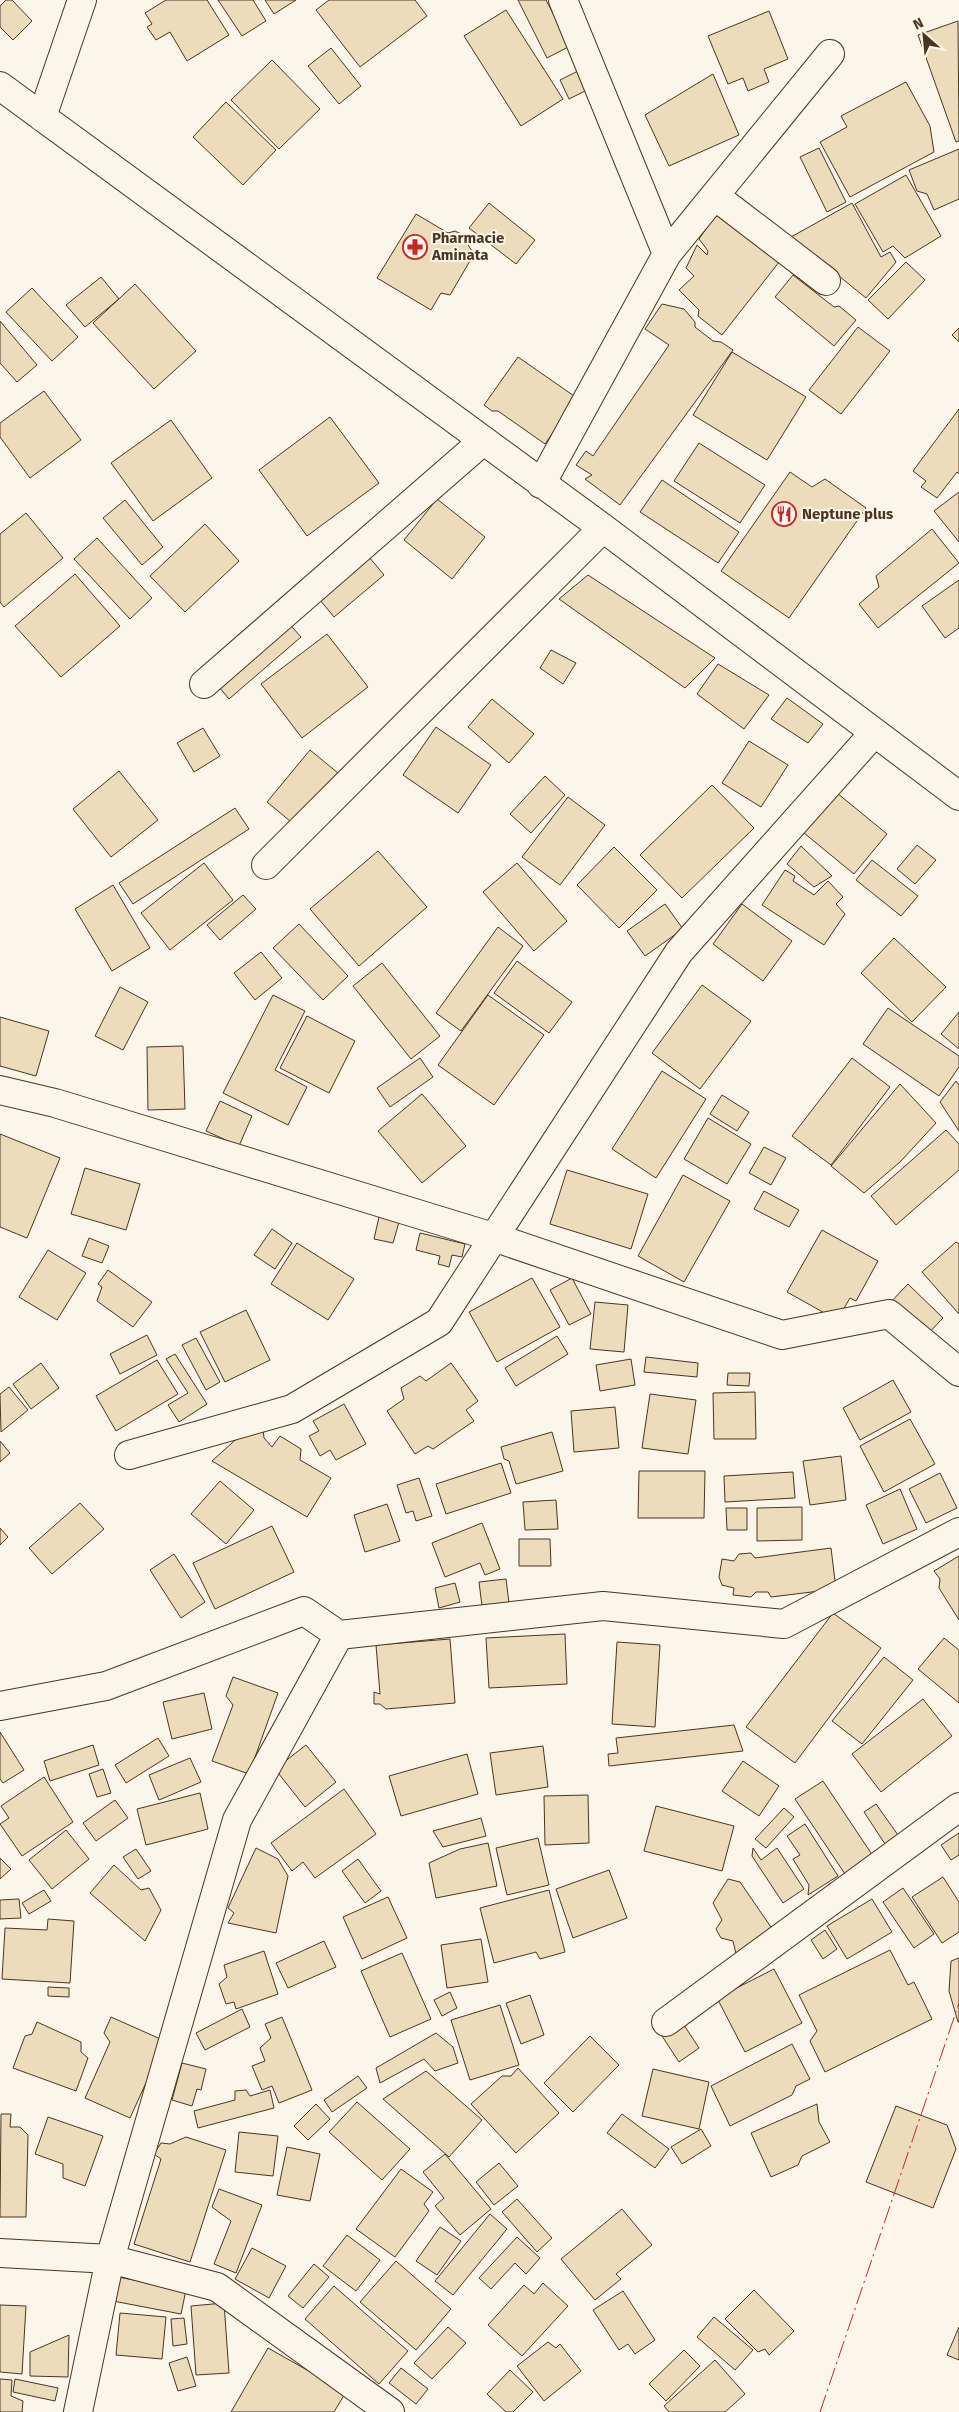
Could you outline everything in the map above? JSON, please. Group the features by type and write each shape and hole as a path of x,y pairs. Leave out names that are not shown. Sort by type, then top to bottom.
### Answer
{"street":[{"path":"42,117 82,0"},
{"path":"563,0 667,254"},
{"path":"541,484 667,254 830,54"},
{"path":"0,86 603,528 874,734 959,796"},
{"path":"715,196 826,281"},
{"path":"204,684 483,441"},
{"path":"266,865 603,528"},
{"path":"129,1455 292,1409 439,1322 679,952 874,734"},
{"path":"0,1090 55,1103 493,1237 782,1335 889,1314 959,1372"},
{"path":"0,1706 106,1686 304,1611 339,1635 603,1606 784,1624 959,1532"},
{"path":"78,2412 110,2259 237,1820 339,1635"},
{"path":"666,2022 959,1807"},
{"path":"0,2253 110,2259 217,2288 390,2412"}],"building":[{"path":"6,0 12,0 32,21 13,40 0,27 0,6"},
{"path":"166,0 207,0 229,35 187,61 170,32 156,40 147,27 152,24 145,13"},
{"path":"218,0 253,0 266,21 242,36"},
{"path":"265,0 296,0 274,14"},
{"path":"329,0 415,0 427,16 360,67 316,10"},
{"path":"518,0 546,0 570,46 547,58"},
{"path":"506,10 563,99 521,126 464,36"},
{"path":"769,11 788,59 764,69 769,82 748,91 743,78 728,84 708,36"},
{"path":"958,21 959,141 956,142 918,35"},
{"path":"331,48 361,86 339,104 308,66"},
{"path":"272,60 320,109 279,149 231,100"},
{"path":"580,70 589,89 569,99 560,80"},
{"path":"713,74 739,135 669,166 645,115"},
{"path":"906,82 930,126 934,152 850,197 820,142 847,127 841,116"},
{"path":"226,102 276,150 243,185 193,137"},
{"path":"819,148 846,202 827,212 800,157"},
{"path":"959,149 959,199 934,210 927,194 917,191 909,170"},
{"path":"906,175 941,236 905,258 893,246 883,252 855,204"},
{"path":"489,203 535,240 516,264 469,228"},
{"path":"852,203 881,257 890,252 896,262 866,298 791,237"},
{"path":"416,214 448,233 455,231 461,234 474,254 450,295 441,293 431,310 377,278"},
{"path":"716,214 783,257 722,335 698,316 699,310 679,290 694,276 686,268 697,245 707,255 708,251 699,239"},
{"path":"906,262 925,280 888,319 868,300"},
{"path":"793,275 834,307 839,306 856,320 834,346 775,297"},
{"path":"101,277 119,299 85,327 66,305"},
{"path":"135,284 196,351 154,389 93,323"},
{"path":"32,288 78,337 52,361 6,312"},
{"path":"662,304 684,309 695,322 695,327 713,341 721,342 733,350 620,505 585,479 592,475 576,465 586,451 593,456 669,345 645,329"},
{"path":"0,321 37,365 17,382 0,363"},
{"path":"858,327 890,351 841,414 809,390"},
{"path":"959,328 959,342 952,335"},
{"path":"732,352 806,397 767,460 693,415"},
{"path":"518,357 577,398 545,444 498,411 492,411 484,405"},
{"path":"44,391 81,440 30,478 0,437 0,423"},
{"path":"959,409 959,474 957,472 937,498 921,487 926,481 913,471"},
{"path":"330,417 379,483 307,536 259,470"},
{"path":"171,420 212,478 153,521 111,463"},
{"path":"699,443 765,485 740,523 674,481"},
{"path":"790,472 812,487 825,479 866,508 789,618 721,571"},
{"path":"662,480 739,532 718,563 640,512"},
{"path":"959,492 959,542 934,511"},
{"path":"437,499 485,537 452,579 404,540"},
{"path":"125,500 163,547 142,565 103,518"},
{"path":"26,513 63,558 4,607 0,602 0,534"},
{"path":"205,524 239,561 185,612 150,576"},
{"path":"932,529 959,563 878,628 859,604 879,587 876,576"},
{"path":"97,538 152,598 130,619 74,559"},
{"path":"365,552 384,575 334,617 315,594"},
{"path":"75,574 120,626 61,677 15,626"},
{"path":"588,575 715,658 685,688 559,599"},
{"path":"959,580 959,628 945,638 922,606"},
{"path":"285,619 301,637 229,699 214,681"},
{"path":"327,634 368,687 302,738 261,684"},
{"path":"551,650 576,663 563,684 540,668"},
{"path":"718,664 769,695 744,729 697,694"},
{"path":"787,698 823,724 808,743 771,719"},
{"path":"492,699 534,734 509,763 468,727"},
{"path":"436,727 491,765 458,813 403,775"},
{"path":"203,728 220,756 194,772 177,743"},
{"path":"749,741 788,765 761,807 722,783"},
{"path":"310,750 338,773 296,826 267,802"},
{"path":"119,771 158,820 111,857 73,809"},
{"path":"545,776 565,795 531,833 510,814"},
{"path":"712,785 754,828 682,898 640,855"},
{"path":"837,793 887,834 854,874 804,833"},
{"path":"568,797 605,825 560,885 522,857"},
{"path":"235,808 249,829 133,904 119,883"},
{"path":"917,845 936,860 915,884 897,869"},
{"path":"801,846 832,876 814,887 787,864"},
{"path":"614,847 657,890 619,928 577,885"},
{"path":"378,851 427,907 359,966 310,909"},
{"path":"872,860 918,896 901,916 856,880"},
{"path":"204,863 233,900 170,950 141,913"},
{"path":"517,863 567,921 534,951 483,892"},
{"path":"785,870 795,876 793,881 814,895 828,881 843,897 836,904 845,914 824,945 762,905"},
{"path":"113,885 150,948 112,971 75,909"},
{"path":"243,895 256,909 220,940 207,925"},
{"path":"665,904 683,929 645,956 627,931"},
{"path":"742,904 792,941 763,981 713,944"},
{"path":"299,924 348,976 323,1000 273,948"},
{"path":"498,927 523,946 461,1031 436,1013"},
{"path":"894,938 946,987 912,1022 861,973"},
{"path":"261,952 282,978 255,1000 234,973"},
{"path":"517,961 572,1002 549,1033 494,993"},
{"path":"382,963 440,1036 411,1059 353,986"},
{"path":"702,985 751,1021 700,1089 652,1053"},
{"path":"120,987 148,1002 123,1050 95,1036"},
{"path":"273,995 305,1011 275,1070 307,1087 288,1125 223,1093"},
{"path":"488,995 544,1035 494,1105 438,1065"},
{"path":"888,1008 959,1056 959,1067 939,1096 863,1044"},
{"path":"959,1012 959,1049 941,1034"},
{"path":"307,1016 355,1041 329,1093 280,1068"},
{"path":"0,1017 49,1031 36,1076 0,1066"},
{"path":"183,1046 185,1109 148,1110 147,1047"},
{"path":"420,1058 433,1077 390,1107 377,1088"},
{"path":"852,1058 890,1087 831,1165 792,1136"},
{"path":"662,1071 706,1099 656,1178 612,1149"},
{"path":"956,1081 959,1085 959,1131 940,1102"},
{"path":"900,1084 936,1123 901,1161 864,1193 831,1166"},
{"path":"422,1094 466,1146 422,1183 378,1131"},
{"path":"722,1095 749,1112 737,1131 710,1114"},
{"path":"220,1101 252,1116 239,1146 206,1131"},
{"path":"708,1118 751,1144 727,1184 684,1159"},
{"path":"946,1130 959,1144 959,1170 896,1225 871,1196"},
{"path":"0,1134 60,1158 27,1238 0,1227"},
{"path":"764,1147 786,1158 771,1185 749,1173"},
{"path":"85,1168 140,1184 126,1230 71,1214"},
{"path":"567,1170 648,1194 631,1249 550,1224"},
{"path":"683,1175 730,1201 684,1282 638,1256"},
{"path":"764,1191 799,1210 789,1227 754,1209"},
{"path":"379,1217 399,1222 393,1243 374,1239"},
{"path":"272,1229 292,1243 275,1269 254,1255"},
{"path":"822,1230 878,1261 856,1301 850,1298 837,1320 787,1292"},
{"path":"420,1233 465,1244 462,1257 452,1255 449,1267 438,1264 440,1256 416,1250"},
{"path":"89,1238 109,1246 102,1263 82,1256"},
{"path":"956,1242 959,1244 959,1314 922,1272"},
{"path":"297,1243 354,1279 328,1320 271,1284"},
{"path":"48,1250 86,1273 57,1320 19,1297"},
{"path":"108,1270 152,1302 133,1327 97,1301 102,1287 98,1284"},
{"path":"532,1278 560,1327 497,1362 469,1312"},
{"path":"572,1278 591,1314 569,1325 550,1290"},
{"path":"908,1284 943,1318 922,1340 887,1306"},
{"path":"595,1302 628,1305 624,1352 590,1349"},
{"path":"246,1310 270,1360 225,1382 200,1332"},
{"path":"147,1335 157,1355 120,1374 110,1354"},
{"path":"557,1336 568,1354 516,1386 505,1368"},
{"path":"196,1338 220,1382 206,1390 182,1345"},
{"path":"175,1354 207,1404 179,1422 168,1405 188,1393 166,1359"},
{"path":"646,1357 698,1363 697,1377 644,1372"},
{"path":"631,1359 635,1385 600,1391 596,1365"},
{"path":"157,1360 178,1394 116,1431 96,1396"},
{"path":"41,1363 59,1388 31,1409 13,1384"},
{"path":"451,1363 478,1401 466,1410 474,1421 433,1449 428,1446 415,1454 387,1411 404,1399 401,1388 420,1376 426,1381"},
{"path":"728,1373 750,1373 749,1386 727,1385"},
{"path":"893,1380 911,1412 860,1440 843,1408"},
{"path":"9,1387 28,1410 1,1432 0,1394"},
{"path":"755,1392 756,1439 714,1439 713,1393"},
{"path":"650,1394 696,1400 688,1454 642,1448"},
{"path":"344,1404 366,1444 336,1460 330,1450 320,1456 309,1436 319,1431 313,1421"},
{"path":"615,1407 619,1448 574,1452 571,1411"},
{"path":"910,1419 935,1464 884,1492 860,1446"},
{"path":"263,1429 264,1438 272,1447 280,1436 301,1449 300,1460 331,1478 307,1517 212,1461 243,1433"},
{"path":"552,1432 563,1471 516,1484 509,1461 504,1459 501,1447"},
{"path":"0,1441 10,1453 0,1462"},
{"path":"841,1456 846,1500 810,1505 803,1461"},
{"path":"501,1463 511,1493 446,1514 436,1484"},
{"path":"639,1471 705,1471 704,1518 638,1518"},
{"path":"793,1472 795,1498 725,1502 724,1476"},
{"path":"940,1473 957,1508 926,1523 909,1489"},
{"path":"419,1478 432,1516 416,1521 413,1511 406,1513 397,1485"},
{"path":"220,1481 254,1510 226,1544 191,1514"},
{"path":"900,1489 917,1529 883,1544 866,1505"},
{"path":"556,1500 558,1529 525,1530 523,1502"},
{"path":"80,1503 104,1529 52,1574 29,1548"},
{"path":"387,1504 400,1541 365,1552 354,1515"},
{"path":"802,1507 802,1540 757,1541 757,1508"},
{"path":"726,1508 747,1508 747,1530 727,1530"},
{"path":"482,1523 500,1569 485,1575 480,1563 445,1577 432,1543"},
{"path":"272,1526 294,1572 215,1609 193,1563"},
{"path":"0,1528 8,1537 0,1545"},
{"path":"519,1539 550,1539 551,1566 519,1566"},
{"path":"831,1548 836,1589 771,1597 768,1592 756,1592 751,1597 733,1595 734,1588 722,1585 719,1577 722,1559 734,1561 739,1554 751,1553 755,1558"},
{"path":"174,1554 205,1602 181,1618 150,1570"},
{"path":"959,1556 959,1620 939,1588 940,1579 934,1571"},
{"path":"506,1579 509,1603 482,1606 479,1582"},
{"path":"455,1583 460,1602 439,1608 435,1588"},
{"path":"833,1613 881,1648 795,1763 746,1727"},
{"path":"565,1634 567,1684 489,1688 486,1638"},
{"path":"944,1638 959,1650 959,1703 918,1669"},
{"path":"450,1639 455,1703 386,1709 380,1704 374,1704 374,1692 380,1694 376,1645"},
{"path":"617,1642 660,1645 655,1727 612,1724"},
{"path":"884,1657 913,1680 862,1744 832,1721"},
{"path":"233,1677 278,1693 249,1774 212,1761 233,1705 226,1696"},
{"path":"204,1693 212,1729 172,1739 163,1702"},
{"path":"923,1699 952,1736 881,1792 852,1754"},
{"path":"734,1725 743,1751 609,1766 608,1754 618,1753 616,1738"},
{"path":"0,1732 24,1770 3,1783 0,1779"},
{"path":"158,1738 169,1756 126,1783 115,1765"},
{"path":"93,1745 99,1765 50,1781 44,1761"},
{"path":"306,1745 336,1782 305,1807 275,1769"},
{"path":"543,1746 548,1787 496,1795 490,1753"},
{"path":"467,1754 478,1794 401,1816 389,1776"},
{"path":"190,1758 201,1782 159,1800 149,1775"},
{"path":"743,1761 779,1786 759,1816 722,1791"},
{"path":"103,1769 111,1793 97,1797 89,1774"},
{"path":"44,1777 73,1822 22,1856 0,1824 9,1818 1,1806"},
{"path":"823,1781 873,1856 845,1874 795,1799"},
{"path":"344,1789 376,1834 315,1878 303,1862 292,1871 271,1843"},
{"path":"200,1793 208,1829 146,1845 137,1809"},
{"path":"588,1795 589,1843 545,1845 544,1796"},
{"path":"115,1800 128,1818 96,1841 83,1823"},
{"path":"876,1804 898,1835 885,1844 864,1812"},
{"path":"656,1806 734,1826 722,1871 644,1851"},
{"path":"784,1808 794,1817 766,1848 755,1839"},
{"path":"481,1818 486,1836 443,1847 433,1831"},
{"path":"805,1824 838,1876 808,1895 809,1885 793,1859 800,1855 787,1836"},
{"path":"66,1830 89,1859 52,1889 29,1860"},
{"path":"959,1833 959,1855 951,1860 941,1845"},
{"path":"538,1838 549,1885 507,1895 496,1848"},
{"path":"488,1843 497,1886 436,1898 429,1863 460,1849"},
{"path":"256,1848 278,1859 288,1876 276,1933 228,1923 234,1913 228,1908"},
{"path":"753,1848 761,1860 777,1848 804,1889 783,1903 752,1856"},
{"path":"136,1849 151,1871 138,1879 123,1857"},
{"path":"0,1858 11,1869 0,1879"},
{"path":"358,1859 381,1891 365,1903 342,1871"},
{"path":"114,1865 141,1890 149,1888 161,1910 145,1941 90,1893"},
{"path":"609,1870 627,1918 573,1938 556,1889"},
{"path":"943,1877 959,1902 959,1932 942,1943 912,1897"},
{"path":"728,1879 740,1882 773,1930 736,1954 733,1941 721,1938 716,1929 722,1920 713,1903"},
{"path":"903,1888 934,1934 914,1948 883,1902"},
{"path":"44,1890 51,1901 29,1914 22,1903"},
{"path":"549,1890 565,1952 540,1959 536,1952 494,1963 480,1908"},
{"path":"388,1897 407,1938 362,1959 343,1917"},
{"path":"19,1899 21,1918 0,1919 0,1900"},
{"path":"872,1899 892,1932 847,1959 827,1926"},
{"path":"48,1919 74,1921 70,1983 2,1979 5,1928 47,1930"},
{"path":"825,1930 837,1949 823,1959 811,1940"},
{"path":"481,1939 488,1982 447,1988 441,1945"},
{"path":"324,1941 336,1967 288,1988 276,1963"},
{"path":"890,1950 908,1985 914,1982 932,2019 825,2072 810,2041 817,2031 799,1995"},
{"path":"264,1951 278,1994 236,2009 234,2002 226,2004 219,1984 227,1977 224,1965"},
{"path":"402,1953 431,2019 390,2037 361,1971"},
{"path":"959,1958 958,2022 949,1991 951,1961"},
{"path":"774,1969 802,2023 745,2052 717,1998"},
{"path":"48,1987 69,1988 69,1997 48,1996"},
{"path":"450,1992 457,2008 442,2016 434,2000"},
{"path":"530,1995 544,2035 521,2044 506,2003"},
{"path":"500,2005 519,2065 470,2080 451,2020"},
{"path":"242,2009 250,2027 205,2050 196,2033"},
{"path":"111,2017 165,2041 130,2118 85,2098 110,2042 104,2033"},
{"path":"282,2017 312,2090 279,2103 272,2086 262,2090 252,2066 265,2061 260,2048 271,2038 265,2024"},
{"path":"37,2022 81,2042 81,2052 88,2058 76,2091 13,2068 25,2036 32,2034"},
{"path":"682,2022 699,2048 679,2062 662,2036"},
{"path":"436,2033 453,2047 458,2063 435,2071 424,2059 380,2083 376,2068"},
{"path":"590,2036 619,2065 573,2112 544,2083"},
{"path":"792,2044 810,2079 796,2086 792,2095 730,2126 711,2086"},
{"path":"182,2063 206,2069 201,2090 197,2089 192,2106 172,2100"},
{"path":"518,2068 559,2113 516,2153 471,2104 502,2076 511,2076"},
{"path":"653,2069 709,2082 699,2129 642,2116"},
{"path":"426,2071 482,2120 449,2157 383,2099"},
{"path":"358,2076 367,2088 332,2112 324,2100"},
{"path":"246,2090 250,2096 270,2090 274,2108 198,2128 194,2111 235,2100 235,2091"},
{"path":"357,2102 410,2149 382,2180 329,2132"},
{"path":"316,2104 330,2119 308,2140 294,2126"},
{"path":"817,2104 819,2122 830,2142 802,2156 798,2165 771,2177 751,2133"},
{"path":"896,2106 947,2125 956,2149 933,2208 866,2182"},
{"path":"1,2114 11,2114 10,2127 20,2127 28,2135 26,2217 0,2217"},
{"path":"622,2114 669,2149 655,2168 607,2133"},
{"path":"48,2117 103,2136 85,2186 63,2178 63,2164 35,2154"},
{"path":"701,2129 711,2146 682,2164 671,2147"},
{"path":"239,2132 278,2136 273,2176 235,2172"},
{"path":"186,2137 226,2150 190,2262 134,2244 161,2159 154,2154 161,2143 170,2144"},
{"path":"287,2147 320,2154 310,2201 277,2195"},
{"path":"445,2154 491,2209 460,2235 435,2206 444,2198 423,2172"},
{"path":"499,2163 518,2186 494,2205 476,2182"},
{"path":"401,2169 433,2192 424,2204 429,2211 395,2257 356,2229"},
{"path":"219,2189 262,2205 236,2273 214,2264 231,2221 212,2207"},
{"path":"517,2199 552,2238 537,2252 502,2212"},
{"path":"622,2209 652,2245 616,2274 621,2279 595,2300 561,2259"},
{"path":"490,2214 507,2229 453,2295 435,2281"},
{"path":"440,2227 461,2241 437,2275 416,2261"},
{"path":"347,2235 380,2260 356,2291 323,2266"},
{"path":"517,2237 540,2258 526,2274 515,2263 491,2289 479,2278"},
{"path":"252,2248 286,2266 269,2298 235,2279"},
{"path":"396,2261 451,2309 416,2350 360,2302"},
{"path":"314,2264 329,2277 303,2308 288,2296"},
{"path":"118,2277 186,2290 181,2314 113,2301"},
{"path":"543,2283 568,2306 522,2356 488,2325 524,2285 534,2294"},
{"path":"334,2286 408,2351 379,2384 305,2319"},
{"path":"754,2290 794,2331 769,2355 765,2349 758,2352 725,2319"},
{"path":"623,2291 655,2340 635,2354 628,2344 619,2350 593,2310"},
{"path":"224,2303 229,2373 196,2375 191,2306"},
{"path":"0,2305 26,2306 22,2374 0,2372"},
{"path":"120,2313 166,2317 162,2359 116,2355"},
{"path":"714,2317 753,2350 735,2370 697,2337"},
{"path":"184,2318 187,2344 173,2346 171,2319"},
{"path":"448,2327 466,2343 432,2379 414,2363"},
{"path":"959,2327 959,2360 947,2355"},
{"path":"69,2335 68,2377 30,2376 30,2352"},
{"path":"548,2342 556,2348 560,2344 581,2371 544,2401 517,2366"},
{"path":"268,2348 346,2392 334,2412 231,2412"},
{"path":"684,2350 700,2366 666,2401 649,2384"},
{"path":"187,2357 196,2386 178,2391 169,2363"},
{"path":"715,2360 745,2394 725,2412 669,2412 664,2406"},
{"path":"401,2368 428,2389 416,2404 389,2383"},
{"path":"510,2370 533,2392 513,2412 506,2412 487,2394"},
{"path":"0,2379 12,2380 11,2396 23,2401 22,2412 0,2412"},
{"path":"15,2379 58,2388 55,2401 13,2392"}],"power":[{"path":"820,2412 959,2003"}],"place":[{"name":"Pharmacie Aminata","path":"415,247"},
{"name":"Neptune plus","path":"784,514"}]}
